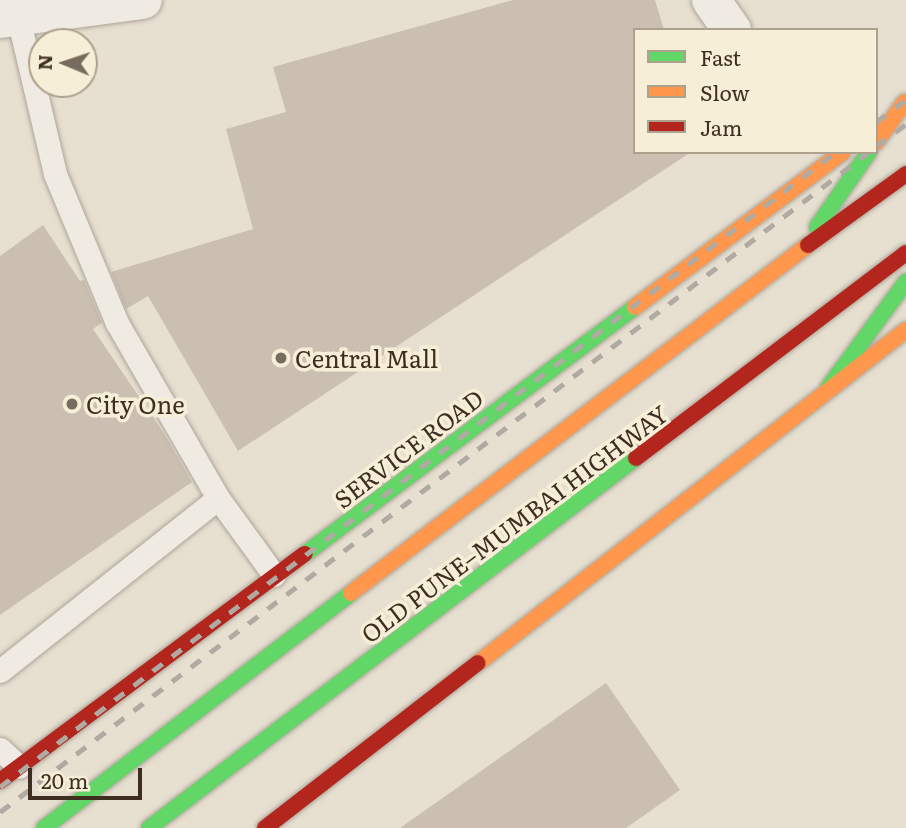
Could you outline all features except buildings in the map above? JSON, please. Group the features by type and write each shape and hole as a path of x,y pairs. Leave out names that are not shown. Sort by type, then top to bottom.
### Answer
{"main road":[{"path":"878,123 905,102"},
{"path":"878,139 905,102"},
{"path":"799,251 868,154"},
{"name":"SERVICE ROAD","path":"9,774 828,157"},
{"name":"OLD PUNE–MUMBAI HIGHWAY","path":"44,828 799,251 906,174"},
{"name":"OLD PUNE–MUMBAI HIGHWAY","path":"149,828 906,253"},
{"path":"828,388 906,282"},
{"path":"265,828 906,330"}],"street":[{"path":"23,12 144,0"},
{"path":"711,0 731,28"}],"lane":[{"path":"23,12 46,144 60,186 117,323 218,498 275,575"},
{"path":"0,671 218,498"},
{"path":"0,749 9,774"}],"railway":[{"path":"878,120 906,99"},
{"path":"878,145 906,124"},
{"path":"0,787 833,154"},
{"path":"0,812 866,154"}],"traffic: fast":[{"path":"817,227 868,154"},
{"path":"828,388 906,282"},
{"path":"305,554 635,307"},
{"path":"149,828 636,458"},
{"path":"44,828 351,593"}],"traffic: slow":[{"path":"878,139 905,102"},
{"path":"635,307 840,154"},
{"path":"351,593 808,245"},
{"path":"478,663 906,330"}],"traffic: jam":[{"path":"808,245 906,174"},
{"path":"636,458 906,253"},
{"path":"0,781 305,554"},
{"path":"265,828 478,663"}],"place":[{"name":"Central Mall","path":"281,358"},
{"name":"City One","path":"72,404"}]}
